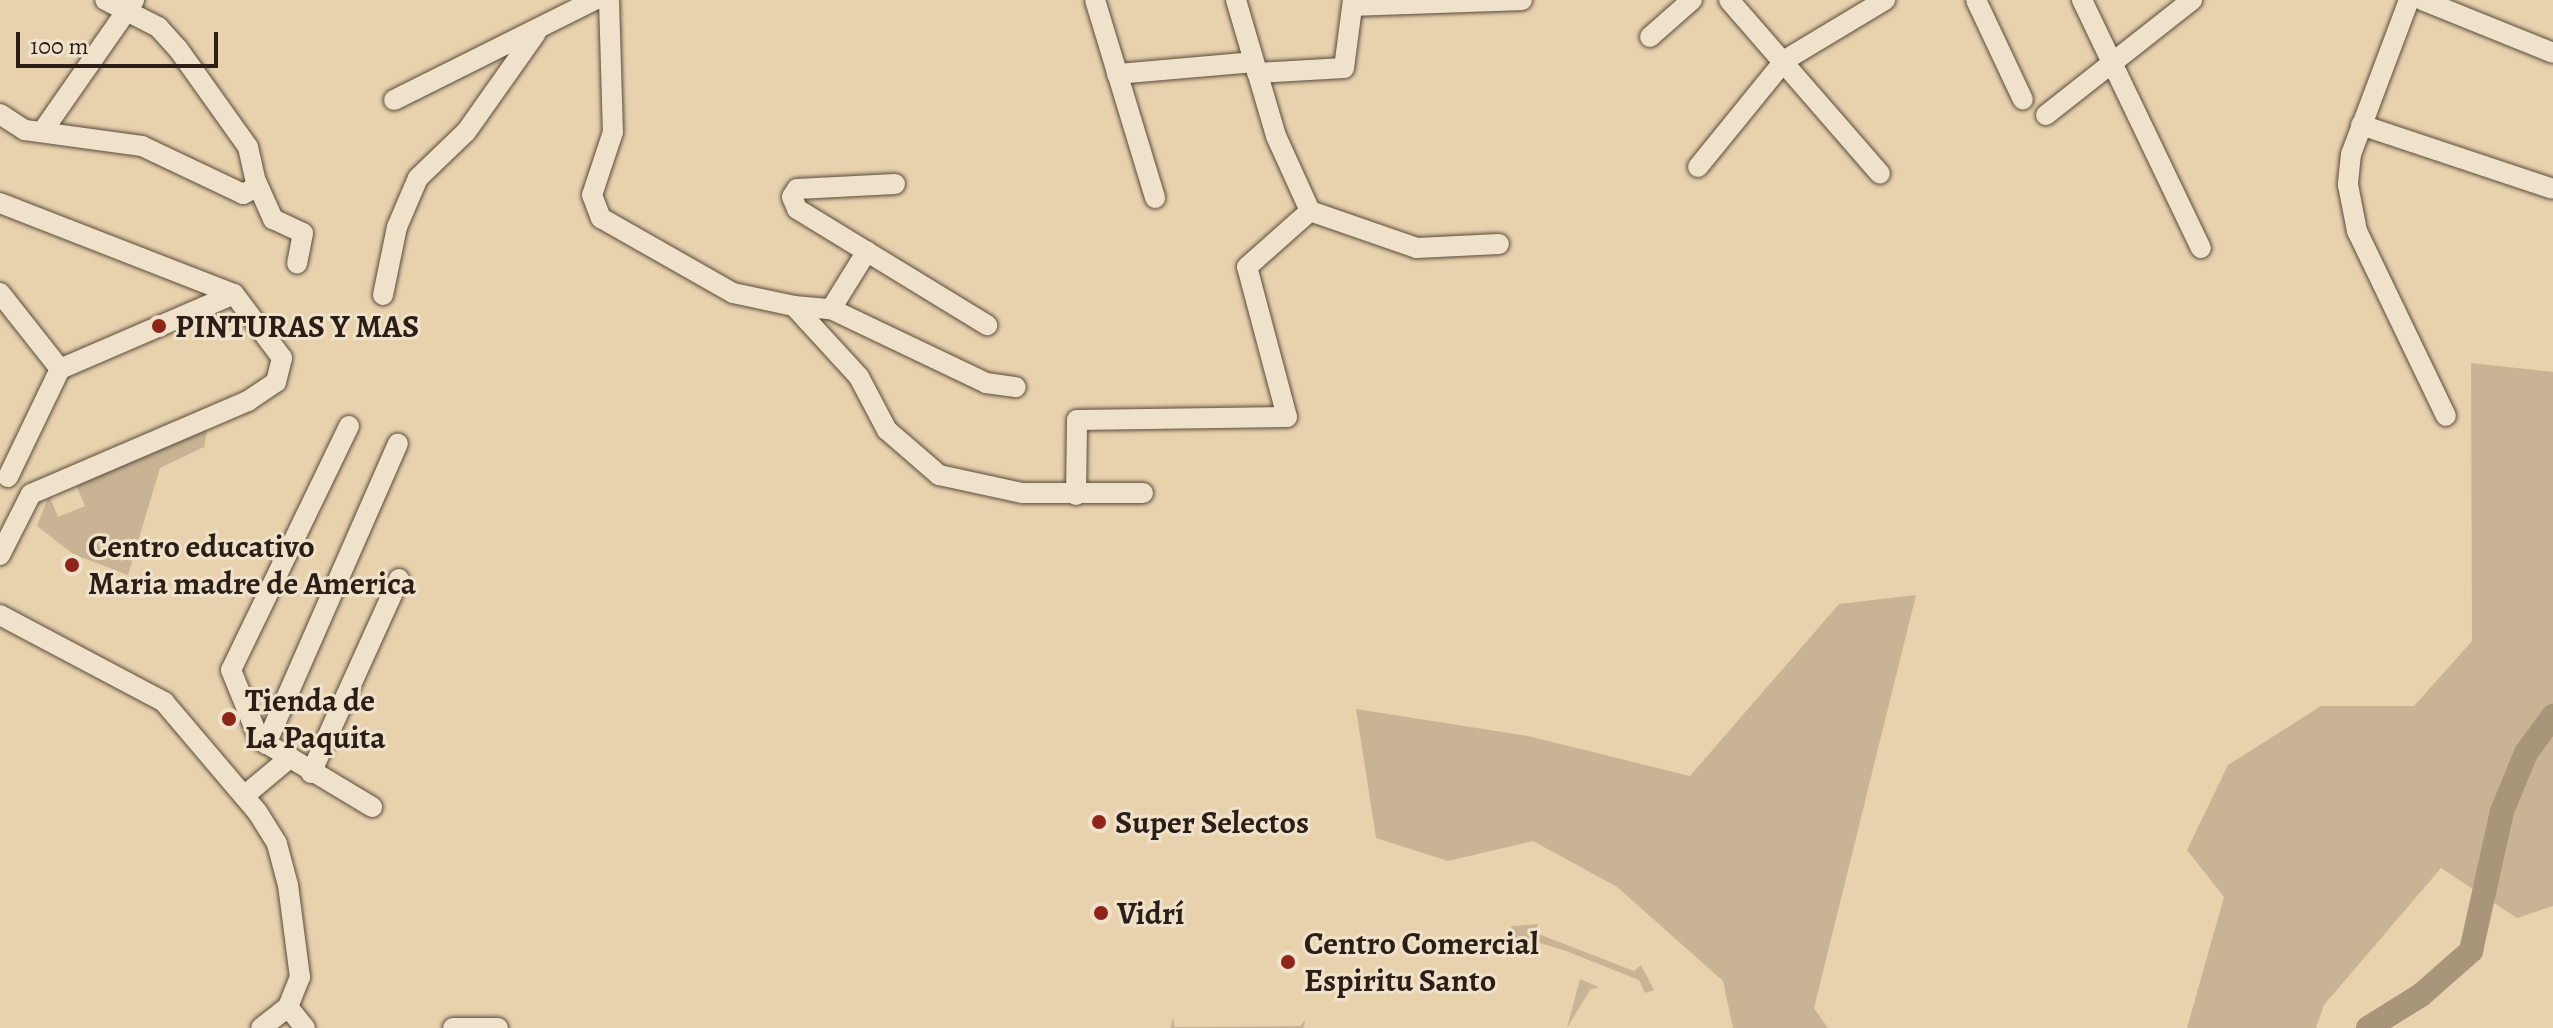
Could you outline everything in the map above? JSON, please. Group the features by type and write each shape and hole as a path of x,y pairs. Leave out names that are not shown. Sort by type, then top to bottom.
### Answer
{"street":[{"path":"105,0 130,6 158,27 178,49 248,147 256,181 273,219 303,233 297,263"},
{"path":"394,100 536,33 595,0"},
{"path":"609,0 613,132 592,195 601,218 733,293 794,306 831,309 986,383 1016,387"},
{"path":"1095,0 1155,198"},
{"path":"1236,0 1255,68 1310,211 1417,248 1499,244"},
{"path":"1117,74 1344,68 1353,3 1513,6 1522,0"},
{"path":"1650,37 1692,0"},
{"path":"1729,0 1785,60 1880,174"},
{"path":"1698,167 1785,60 1885,0"},
{"path":"1976,0 2023,100"},
{"path":"2082,0 2201,248"},
{"path":"2046,115 2192,0"},
{"path":"2409,0 2361,125 2348,185 2357,231 2446,416"},
{"path":"2422,0 2553,53"},
{"path":"42,132 130,6"},
{"path":"383,295 397,227 418,178 466,132 536,33"},
{"path":"0,114 42,132 142,146 243,194 256,181"},
{"path":"2361,125 2553,189"},
{"path":"895,184 797,189 792,197 797,209 987,325"},
{"path":"0,203 234,294 271,334 282,358 276,382 248,401 31,494 0,555"},
{"path":"1076,495 1077,420 1287,417 1247,267 1310,211"},
{"path":"831,309 867,251"},
{"path":"0,293 60,369"},
{"path":"31,494 4,472 60,369 234,294"},
{"path":"794,306 859,377 909,456 939,475 1022,493 1143,493"},
{"path":"349,426 231,670 266,744 287,760 372,807"},
{"path":"266,744 398,444"},
{"path":"311,773 399,579"},
{"path":"0,615 164,702 244,796 277,844 288,885 300,977 293,1019 261,1028"},
{"path":"244,796 287,760"},
{"path":"453,1028 492,1027"}],"shaded area":[{"path":"2471,363 2553,372 2553,906 2517,918 2441,868 2324,1005 2316,1028 2187,1028 2224,897 2187,850 2228,765 2321,706 2414,706 2472,641"},
{"path":"208,427 204,447 160,468 128,575 73,554 37,526 49,495 58,517 85,506 76,485"},
{"path":"1916,595 1814,1008 1828,1028 1733,1028 1723,981 1617,887 1533,841 1448,861 1376,838 1356,709 1528,736 1690,776 1839,604"},
{"path":"1538,924 1536,933 1634,971 1641,965 1654,990 1645,993 1639,980 1566,951 1518,936 1514,943 1504,940 1512,926"},
{"path":"1580,979 1599,987 1590,990 1567,1028"},
{"path":"1173,1018 1175,1027 1300,1026 1305,1020 1304,1028 1170,1028"}],"waterway":[{"path":"2368,1028 2421,995 2471,951 2502,811 2526,753 2553,716"}],"place":[{"name":"PINTURAS Y MAS","path":"159,326"},
{"name":"Centro educativo Maria madre de America","path":"72,565"},
{"name":"Tienda de La Paquita","path":"229,719"},
{"name":"Super Selectos","path":"1099,822"},
{"name":"Vidrí","path":"1101,913"},
{"name":"Centro Comercial Espiritu Santo","path":"1288,962"}]}
